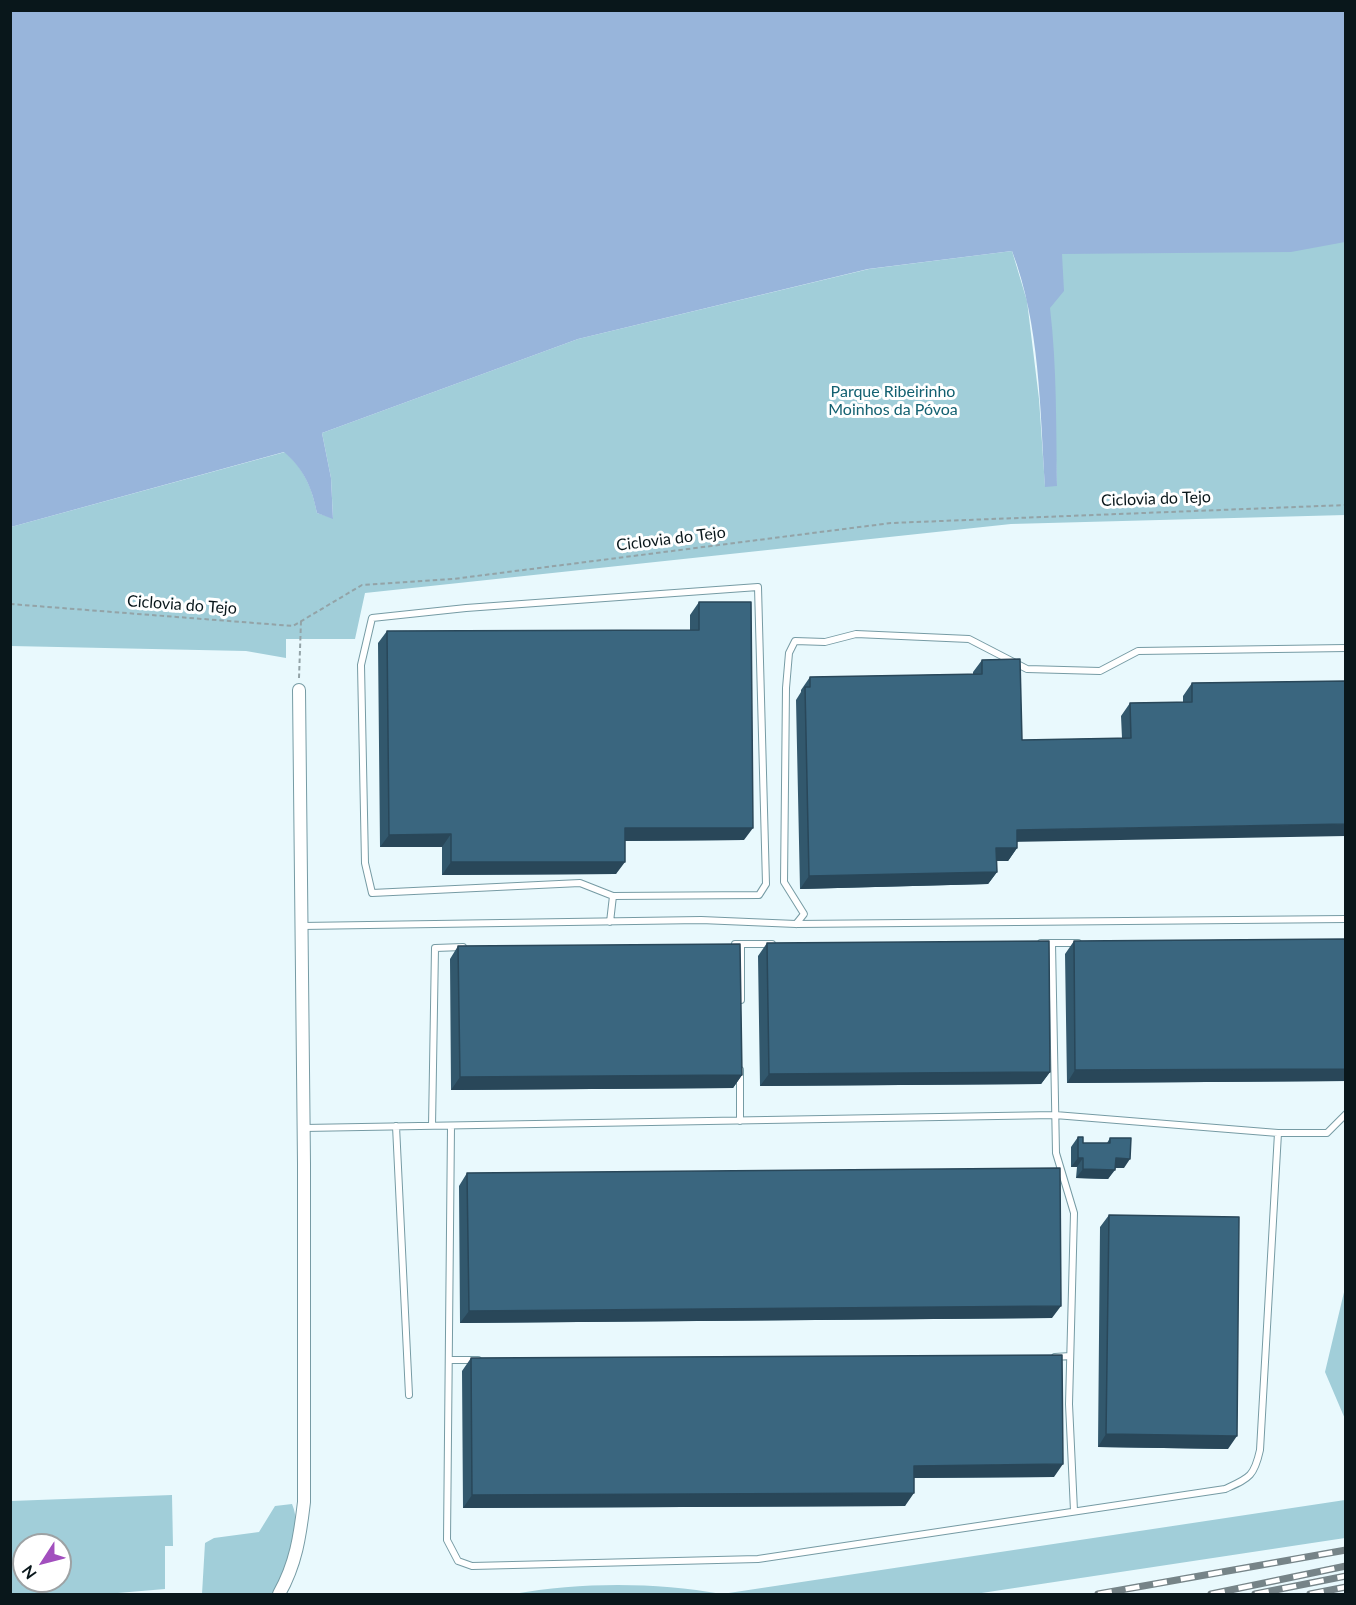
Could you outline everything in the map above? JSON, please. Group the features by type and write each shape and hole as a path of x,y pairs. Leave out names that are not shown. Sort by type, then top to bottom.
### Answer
{"street":[{"path":"279,1594 290,1575 299,1547 304,1502 304,1128 298,690"}],"lane":[{"path":"758,587 766,884 759,895 613,896 580,883 372,893 365,863 361,665 372,618 758,587"},
{"path":"796,924 804,914 784,882 786,688 789,653 795,641 825,642 856,634 969,639 1027,669 1100,671 1138,651 1346,648"},
{"path":"610,921 613,896"},
{"path":"302,926 610,921 796,924 1346,920"},
{"path":"1028,943 1086,942"},
{"path":"1052,943 1056,1153 1074,1213 1068,1404 1074,1511"},
{"path":"741,944 741,1003"},
{"path":"729,945 777,944"},
{"path":"432,1126 435,948 470,947"},
{"path":"740,1062 740,1121"},
{"path":"304,1128 1055,1115 1278,1133 1327,1134 1346,1114"},
{"path":"396,1126 409,1395"},
{"path":"451,1126 447,1540 458,1561 472,1566 758,1559 1225,1490 1255,1471 1260,1450 1278,1133"},
{"path":"1046,1357 1070,1356"},
{"path":"449,1360 485,1360"}],"path":[{"name":"Ciclovia do Tejo","path":"10,604 293,626 362,585 453,579 891,524 1104,513 1346,505"},
{"path":"298,690 301,621"}],"green space":[{"name":"Parque Ribeirinho Moinhos da Póvoa","path":"1345,162 1345,515 1011,524 365,593 355,639 286,639 286,658 246,651 11,646 11,527 285,452 306,479 317,513 333,518 331,478 322,433 578,339 869,269 1012,251 1027,301 1039,399 1045,486 1057,486 1054,407 1032,246"},
{"path":"1345,1288 1345,1419 1325,1372"},
{"path":"172,1495 173,1546 165,1546 165,1589 106,1594 11,1594 11,1501"},
{"path":"1345,1500 1345,1538 975,1594 722,1594"},
{"path":"292,1504 296,1526 295,1538 275,1594 202,1594 205,1543 214,1538 259,1532 275,1506"},
{"path":"618,1585 670,1587 722,1594 513,1594 565,1587"}],"shaded area":[{"path":"11,10 1345,11 1345,242 1291,252 1062,254 1064,291 1050,308 1055,375 1057,486 1045,487 1040,397 1033,337 1021,279 1012,251 868,269 578,339 322,433 331,478 333,519 317,513 313,495 306,480 297,465 284,452 11,527"}],"building":[{"path":"699,602 751,602 753,828 625,828 625,862 451,862 451,834 389,835 387,631 699,630"},
{"path":"1020,659 1022,740 1131,738 1130,703 1192,702 1192,683 1346,681 1346,824 1017,830 1017,848 996,848 997,872 809,876 805,687 810,687 810,677 982,674 982,660"},
{"path":"1346,939 1346,1069 1075,1070 1074,941"},
{"path":"1049,941 1050,1072 769,1074 767,943"},
{"path":"740,944 742,1075 460,1077 458,946"},
{"path":"1078,1137 1083,1137 1083,1143 1110,1143 1110,1138 1131,1138 1130,1159 1116,1158 1115,1170 1083,1169 1083,1158 1078,1158"},
{"path":"1060,1168 1061,1306 469,1311 467,1173"},
{"path":"1109,1215 1239,1217 1237,1436 1106,1434"},
{"path":"1062,1355 1063,1464 914,1466 914,1493 472,1495 471,1358"}],"railway":[{"path":"1098,1594 1346,1550"},
{"path":"1211,1594 1346,1566"},
{"path":"1255,1594 1346,1576"},
{"path":"1310,1594 1346,1587"}]}
